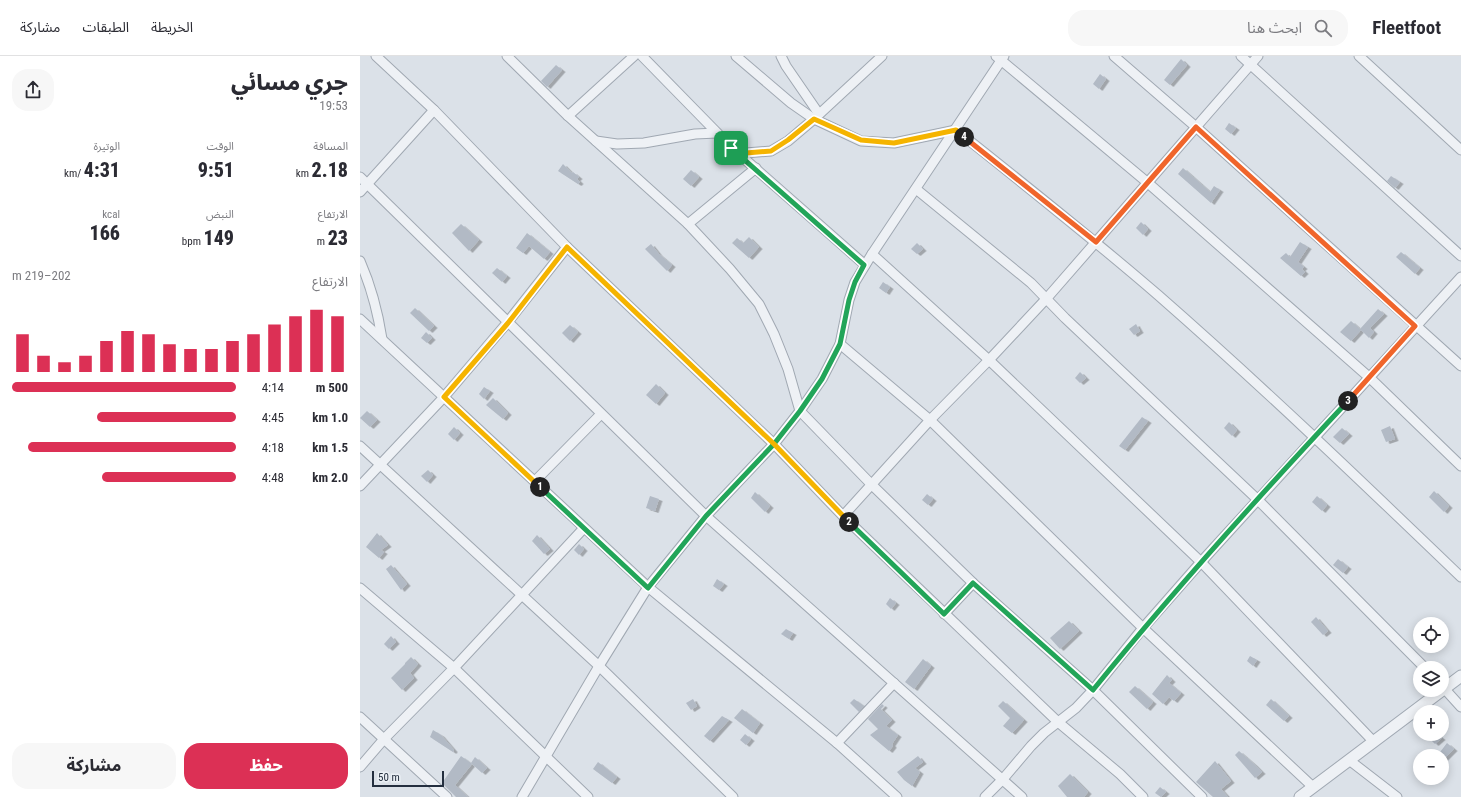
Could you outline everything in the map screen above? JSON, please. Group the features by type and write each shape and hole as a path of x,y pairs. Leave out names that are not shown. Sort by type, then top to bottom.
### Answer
{"street":[{"path":"376,56 434,110 567,247 774,444 843,516 944,614 1058,722 1120,774 1144,797"},
{"path":"507,56 568,116 688,224 730,269 759,304 774,334 785,362 800,411 872,485 973,583 1093,690 1202,797"},
{"path":"568,116 634,56"},
{"path":"642,56 731,148 756,168 864,265"},
{"path":"736,56 792,103 861,140 894,143 956,130"},
{"path":"781,56 816,117"},
{"path":"731,148 746,153 771,151 788,140 816,117 882,56"},
{"path":"1114,56 1196,127 1461,366"},
{"path":"1241,56 1461,256"},
{"path":"843,516 930,420 1047,298 1258,56"},
{"path":"1359,56 1461,150"},
{"path":"522,797 599,666 648,588 706,516 774,444 800,411 822,379 840,344 853,288 864,265 956,130 1001,58 1148,183 1370,378 1461,466"},
{"path":"360,192 434,110"},
{"path":"956,130 1096,242 1158,296 1315,437 1461,577"},
{"path":"596,141 617,144 644,143 695,134 717,133"},
{"path":"688,224 756,168"},
{"path":"360,177 706,516 1022,797"},
{"path":"916,189 1007,263 1047,298 1065,318 1258,499 1418,661"},
{"path":"360,486 444,397 508,323 567,247"},
{"path":"872,254 989,360 1201,562 1373,741"},
{"path":"360,261 373,297 382,339"},
{"path":"985,797 1003,779 1031,746 1076,708 1093,690 1143,628 1201,562 1461,277"},
{"path":"360,319 648,588 837,743 897,797"},
{"path":"840,344 930,420 1143,628 1313,787"},
{"path":"535,482 601,414"},
{"path":"360,446 599,666 733,797"},
{"path":"360,767 384,739 454,668 584,528"},
{"path":"944,614 973,583"},
{"path":"360,588 454,668 588,797"},
{"path":"1449,683 1461,676"},
{"path":"837,743 894,683"},
{"path":"1449,694 1461,707"},
{"path":"1300,797 1430,697"},
{"path":"360,717 447,797"},
{"path":"1349,760 1398,797"}],"building":[{"path":"1181,59 1187,65 1170,85 1164,80"},
{"path":"556,65 562,70 547,87 541,81"},
{"path":"1100,74 1106,79 1099,89 1093,84"},
{"path":"1229,123 1236,128 1231,134 1225,129"},
{"path":"563,164 572,173 573,172 579,177 577,179 580,182 578,184 558,171"},
{"path":"1183,168 1210,192 1214,186 1220,190 1211,203 1178,174"},
{"path":"691,170 699,177 691,186 683,179"},
{"path":"1391,176 1400,182 1395,188 1387,181"},
{"path":"1141,222 1148,229 1143,235 1136,228"},
{"path":"461,224 479,240 469,251 452,233"},
{"path":"527,233 550,252 544,259 529,246 523,253 516,248"},
{"path":"749,237 759,247 749,258 732,243 737,238 743,243"},
{"path":"1300,242 1308,247 1298,262 1304,267 1302,269 1305,272 1301,276 1280,258 1286,253 1290,257"},
{"path":"917,243 923,249 917,254 911,249"},
{"path":"651,244 659,254 672,265 667,271 645,249"},
{"path":"1401,252 1420,268 1415,274 1396,257"},
{"path":"497,268 507,276 502,282 492,273"},
{"path":"883,282 890,287 886,293 879,288"},
{"path":"415,308 434,326 429,331 410,313"},
{"path":"1378,309 1384,314 1370,328 1374,332 1369,338 1361,330 1351,341 1340,332 1351,321 1360,329"},
{"path":"1136,324 1140,331 1134,335 1129,329"},
{"path":"570,325 578,332 570,341 562,333"},
{"path":"426,332 432,338 427,343 421,338"},
{"path":"1080,372 1086,378 1080,383 1075,378"},
{"path":"656,384 665,393 656,404 646,395"},
{"path":"484,387 490,391 484,399 479,394"},
{"path":"493,398 508,413 503,419 486,405"},
{"path":"367,411 377,420 370,427 360,418"},
{"path":"1142,417 1148,421 1125,450 1119,446"},
{"path":"1229,422 1237,430 1232,436 1224,428"},
{"path":"1390,426 1395,439 1386,442 1381,430"},
{"path":"454,427 460,433 454,440 448,434"},
{"path":"1342,428 1349,434 1340,443 1333,437"},
{"path":"428,470 433,475 427,482 421,476"},
{"path":"1434,491 1449,506 1444,512 1429,497"},
{"path":"755,492 770,506 765,512 751,498"},
{"path":"927,494 933,499 928,505 922,500"},
{"path":"650,496 659,499 655,511 646,508"},
{"path":"1317,496 1327,505 1322,511 1312,502"},
{"path":"377,533 388,545 381,550 384,552 379,558 366,547"},
{"path":"537,535 550,549 544,554 532,541"},
{"path":"579,544 584,549 579,555 574,550"},
{"path":"1338,559 1348,567 1343,573 1333,565"},
{"path":"391,565 407,584 401,590 386,569"},
{"path":"717,579 724,584 719,590 713,586"},
{"path":"890,598 896,603 891,609 886,604"},
{"path":"1316,617 1328,631 1323,635 1311,622"},
{"path":"1069,621 1079,631 1060,649 1050,638"},
{"path":"786,629 793,633 789,639 781,634"},
{"path":"391,636 396,642 389,649 384,644"},
{"path":"1250,656 1257,660 1253,666 1247,661"},
{"path":"411,657 418,664 410,673 414,678 402,690 391,678"},
{"path":"923,659 931,666 914,689 905,682"},
{"path":"1167,675 1172,680 1169,683 1181,693 1174,701 1169,697 1163,704 1152,694"},
{"path":"1135,686 1153,702 1147,709 1129,692"},
{"path":"693,699 697,706 691,710 686,703"},
{"path":"854,699 864,706 859,712 850,703"},
{"path":"1271,699 1289,716 1284,721 1266,705"},
{"path":"1003,701 1024,720 1012,733 1003,726 1010,718 998,706"},
{"path":"882,704 884,706 881,709 892,720 886,726 898,735 889,751 870,735 878,729 868,719"},
{"path":"742,709 760,723 753,733 734,718"},
{"path":"722,716 729,720 710,741 704,736"},
{"path":"433,730 441,735 454,750 453,752 430,737"},
{"path":"745,734 751,739 746,745 740,740"},
{"path":"1447,743 1454,749 1449,754 1449,749 1442,749"},
{"path":"1239,751 1262,772 1255,778 1235,755"},
{"path":"461,756 472,764 455,785 468,797 456,797 442,783"},
{"path":"918,756 923,762 915,768 920,772 912,786 897,772"},
{"path":"475,757 487,768 482,773 471,763"},
{"path":"1215,761 1231,781 1221,789 1228,797 1213,797 1196,782"},
{"path":"598,762 617,777 612,783 593,769"},
{"path":"1070,774 1088,792 1084,797 1067,797 1058,786"},
{"path":"1160,787 1166,792 1161,797 1155,793"}],"route":[{"path":"731,148 746,153 771,151 788,140 814,119 861,140 894,143 956,130 1096,242 1196,127 1415,326 1370,378 1201,562 1143,628 1093,690 973,583 944,614 843,516 774,444 567,247 508,323 444,397 648,588 706,516 774,444 800,411 822,379 840,344 847,316 849,300 855,282 864,265 756,168 731,148"}]}
